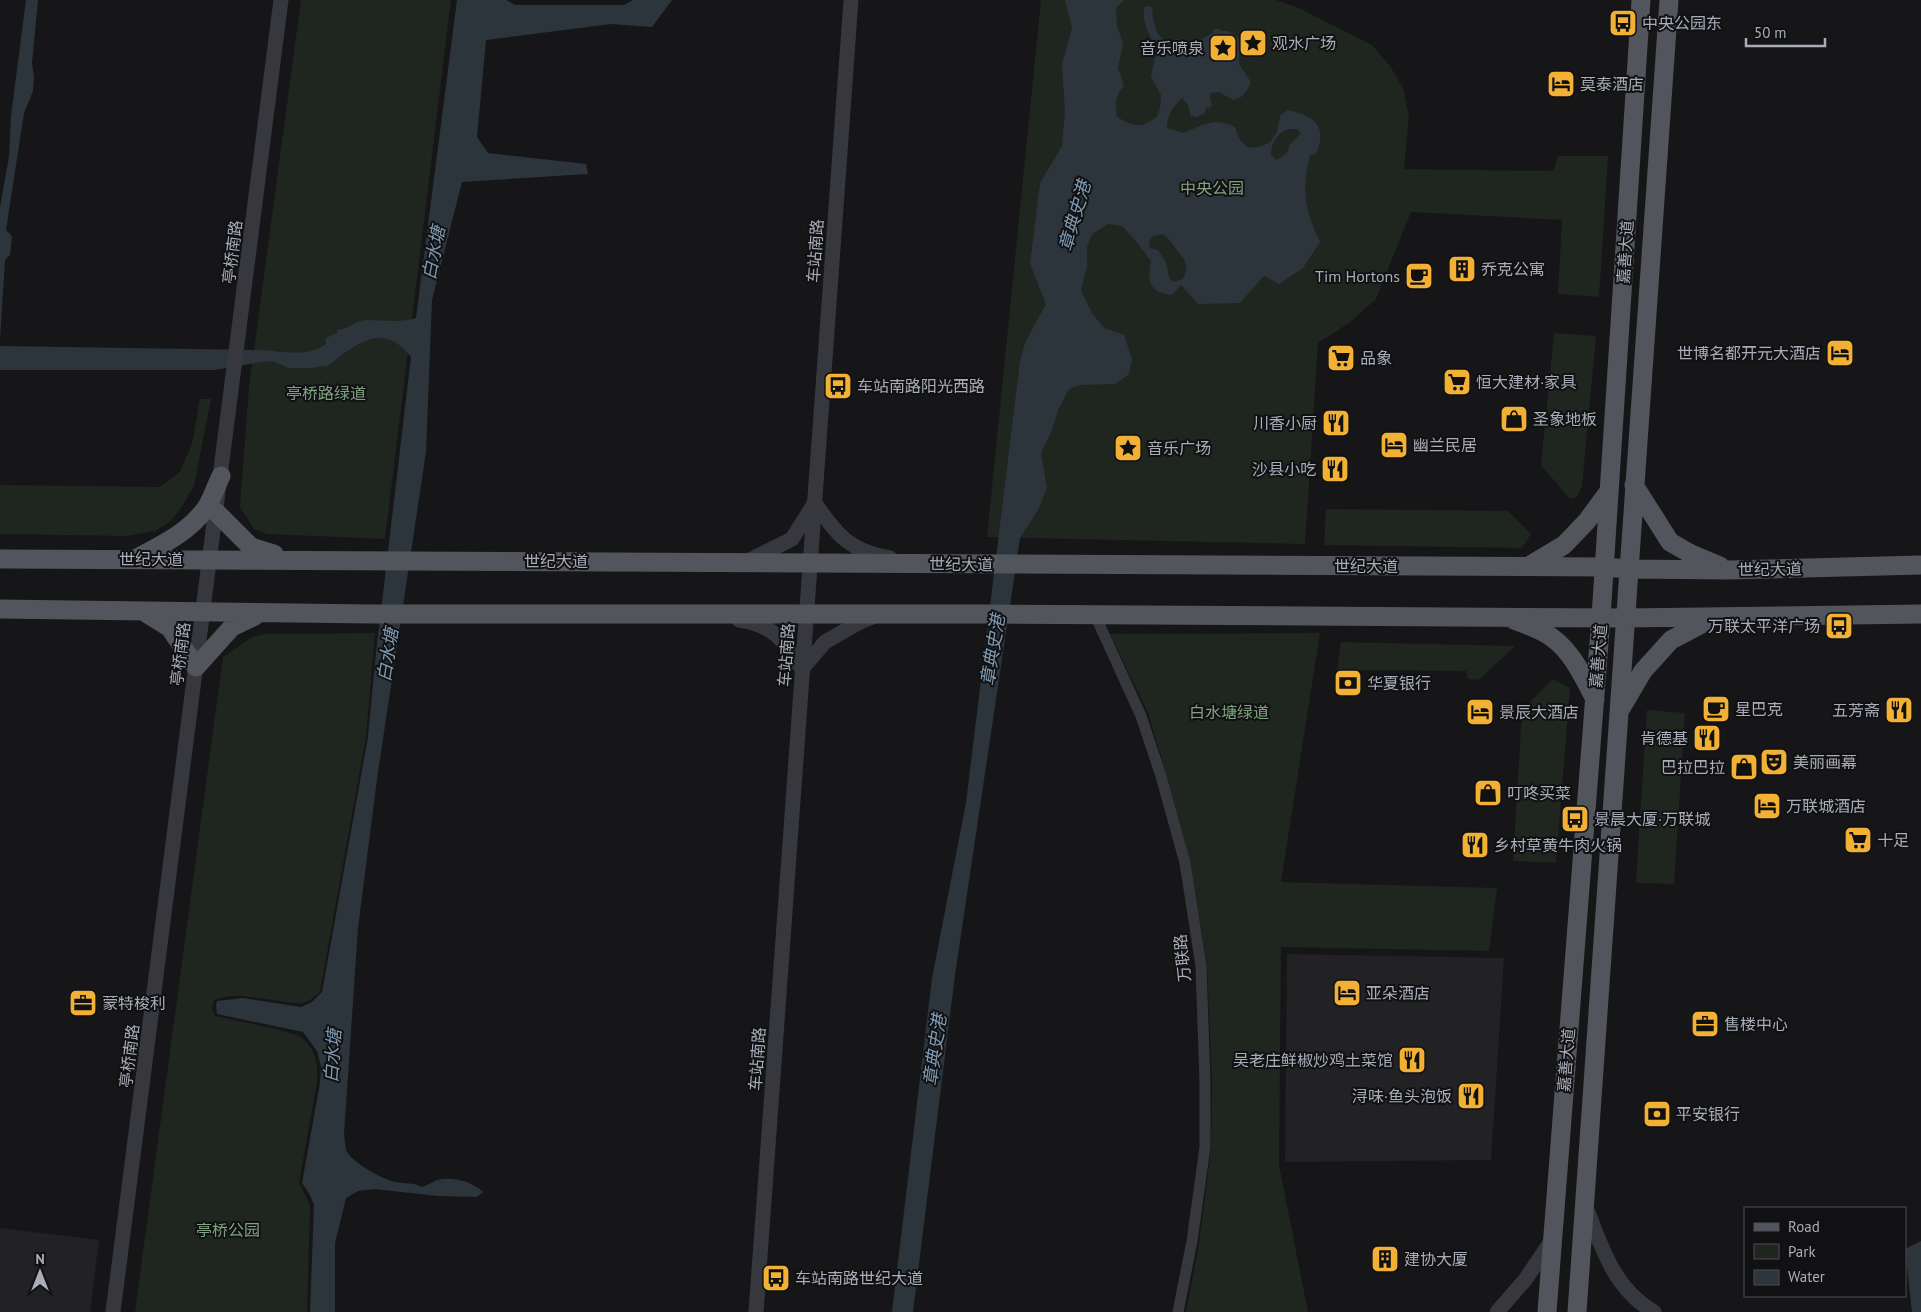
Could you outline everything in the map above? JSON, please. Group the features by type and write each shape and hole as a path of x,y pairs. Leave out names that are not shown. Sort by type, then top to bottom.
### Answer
{"main road":[{"name":"嘉善大道","path":"1546,1312 1601,617 1642,0"},
{"name":"嘉善大道","path":"1577,1312 1624,618 1669,0"},
{"path":"134,559 168,542 190,526 206,507 221,476"},
{"path":"1634,486 1670,542 1691,554 1728,570"},
{"path":"1528,566 1564,545 1587,520 1609,491"},
{"path":"216,512 251,547 292,560"},
{"name":"世纪大道","path":"0,558 1024,565 1528,566 1728,570 1921,566"},
{"path":"0,609 260,614 1017,614 1624,618 1921,614"},
{"path":"144,612 170,628 196,667 232,627 260,614"},
{"path":"1506,617 1544,633 1562,645 1581,671 1595,699"},
{"path":"1618,714 1643,671 1671,640 1714,617"}],"street":[{"name":"亭桥南路","path":"113,1312 281,0"},
{"name":"车站南路","path":"756,1312 851,0"},
{"path":"745,562 792,539 807,518 814,502"},
{"path":"814,502 839,536 856,548 875,556 922,564"},
{"path":"696,614 753,622 765,626 785,644 802,669 825,642 860,622 881,614"},
{"name":"万联路","path":"1095,615 1141,716 1160,776 1185,863 1201,966 1206,1082 1205,1147 1192,1241 1178,1312"},
{"path":"1584,1204 1615,1276 1639,1303 1654,1312"},
{"path":"1497,1312 1525,1280 1552,1240"}],"shaded area":[{"path":"1287,954 1504,958 1491,1160 1285,1162"},
{"path":"0,1228 99,1240 90,1312 0,1312"}],"green space":[{"name":"亭桥路绿道","path":"301,0 451,0 385,539 267,534 254,529 240,507 249,387"},
{"name":"中央公园","path":"1041,0 1276,0 1299,8 1372,45 1390,66 1403,88 1409,116 1404,169 1553,171 1558,156 1608,156 1599,297 1558,294 1562,220 1411,212 1376,299 1349,323 1318,343 1305,544 987,537"},
{"path":"1554,333 1596,336 1582,486 1577,497 1570,499 1541,465"},
{"path":"200,399 211,399 194,486 171,521 155,531 127,536 0,534 0,485 160,487 180,472 192,444"},
{"path":"1326,509 1508,511 1531,534 1522,548 1324,545"},
{"name":"亭桥公园","path":"375,633 366,737 320,992 301,1004 243,996 228,996 214,1000 212,1008 215,1016 275,1029 301,1037 310,1047 315,1057 317,1082 299,1183 310,1207 307,1312 135,1312 223,657 252,637 265,634"},
{"name":"白水塘绿道","path":"1320,633 1281,882 1497,888 1489,951 1281,947 1279,1165 1308,1312 1186,1312 1199,1244 1211,1149 1212,1085 1207,967 1190,861 1167,776 1148,713 1110,634"},
{"path":"1341,642 1515,646 1479,680 1468,679 1466,671 1337,670"},
{"path":"1553,679 1570,688 1556,863 1513,861 1522,710"},
{"path":"1647,710 1685,713 1674,884 1636,883"}],"water":[{"path":"26,0 38,0 32,63 33,91 24,113 6,230 12,236 10,255 5,260 0,340 0,207 9,157 11,116"},
{"name":"白水塘","path":"457,0 506,0 515,5 624,5 633,0 672,0 652,27 611,24 486,40 477,137 488,153 586,164 588,174 462,182 432,300 426,452 377,779 358,928 344,1134 346,1150 349,1155 368,1170 383,1178 422,1187 437,1180 455,1179 468,1182 483,1192 477,1197 438,1196 374,1189 358,1191 346,1198 335,1243 335,1312 310,1312 314,1205 302,1183 320,1083 321,1066 317,1051 303,1032 217,1014 216,1006 217,1001 243,998 301,1007 312,1002 322,992 368,737 411,357 400,346 389,340 379,338 368,340 347,351 326,367 288,368 273,361 215,370 0,370 0,346 304,352 320,348 326,344 326,338 337,333 337,330 362,320 397,321 416,318"},
{"name":"章典史港","path":"1065,0 1124,0 1116,8 1117,26 1123,43 1118,68 1124,86 1117,97 1116,112 1117,117 1133,125 1141,125 1157,117 1160,108 1161,95 1151,76 1157,48 1145,23 1145,6 1152,7 1157,31 1167,42 1179,39 1198,41 1213,33 1213,29 1228,31 1238,37 1240,45 1239,64 1251,82 1244,94 1240,98 1233,100 1219,92 1211,93 1212,105 1210,108 1206,107 1204,114 1196,117 1191,116 1188,105 1182,98 1171,112 1167,128 1183,133 1209,123 1221,122 1235,127 1240,140 1252,148 1270,142 1277,132 1280,116 1287,110 1305,115 1311,119 1316,123 1320,136 1316,154 1310,155 1305,189 1308,210 1320,242 1303,268 1279,284 1264,276 1240,303 1198,304 1181,285 1172,295 1158,292 1154,289 1151,285 1149,274 1151,261 1122,226 1108,224 1092,234 1087,247 1087,267 1081,290 1092,313 1104,328 1124,335 1132,359 1129,374 1115,384 1080,385 1069,389 1058,410 1052,430 1041,453 1047,488 1038,510 1020,538 955,975 913,1312 892,1312 932,978 966,803 1020,361 1025,343 1046,304 1030,264 1040,183 1062,146 1065,111 1062,65 1072,28","holes":["1288,129 1297,129 1301,133 1289,145 1285,154 1276,160 1271,154 1272,146 1278,136","1162,234 1170,240 1186,263 1183,279 1173,282 1169,277 1166,262 1158,250 1150,248 1149,241 1154,236"]},
{"path":"1921,1241 1921,1312 1912,1312 1906,1248"}],"place":[{"name":"中央公园东","path":"1623,23"},
{"name":"观水广场","path":"1253,43"},
{"name":"音乐喷泉","path":"1223,48"},
{"name":"莫泰酒店","path":"1561,84"},
{"name":"乔克公寓","path":"1462,269"},
{"name":"Tim Hortons","path":"1419,276"},
{"name":"世博名都开元大酒店","path":"1840,353"},
{"name":"品象","path":"1341,358"},
{"name":"恒大建材·家具","path":"1457,382"},
{"name":"车站南路阳光西路","path":"838,386"},
{"name":"圣象地板","path":"1514,419"},
{"name":"川香小厨","path":"1336,423"},
{"name":"幽兰民居","path":"1394,445"},
{"name":"音乐广场","path":"1128,448"},
{"name":"沙县小吃","path":"1335,469"},
{"name":"万联太平洋广场","path":"1839,626"},
{"name":"华夏银行","path":"1348,683"},
{"name":"星巴克","path":"1716,709"},
{"name":"五芳斋","path":"1899,710"},
{"name":"景辰大酒店","path":"1480,712"},
{"name":"肯德基","path":"1707,738"},
{"name":"美丽画幕","path":"1774,762"},
{"name":"巴拉巴拉","path":"1744,767"},
{"name":"叮咚买菜","path":"1488,793"},
{"name":"万联城酒店","path":"1767,806"},
{"name":"景晨大厦·万联城","path":"1575,819"},
{"name":"十足","path":"1858,840"},
{"name":"乡村草黄牛肉火锅","path":"1475,845"},
{"name":"亚朵酒店","path":"1347,993"},
{"name":"蒙特梭利","path":"83,1003"},
{"name":"售楼中心","path":"1705,1024"},
{"name":"吴老庄鲜椒炒鸡土菜馆","path":"1412,1060"},
{"name":"浔味·鱼头泡饭","path":"1471,1096"},
{"name":"平安银行","path":"1657,1114"},
{"name":"建协大厦","path":"1385,1259"},
{"name":"车站南路世纪大道","path":"776,1278"}]}
